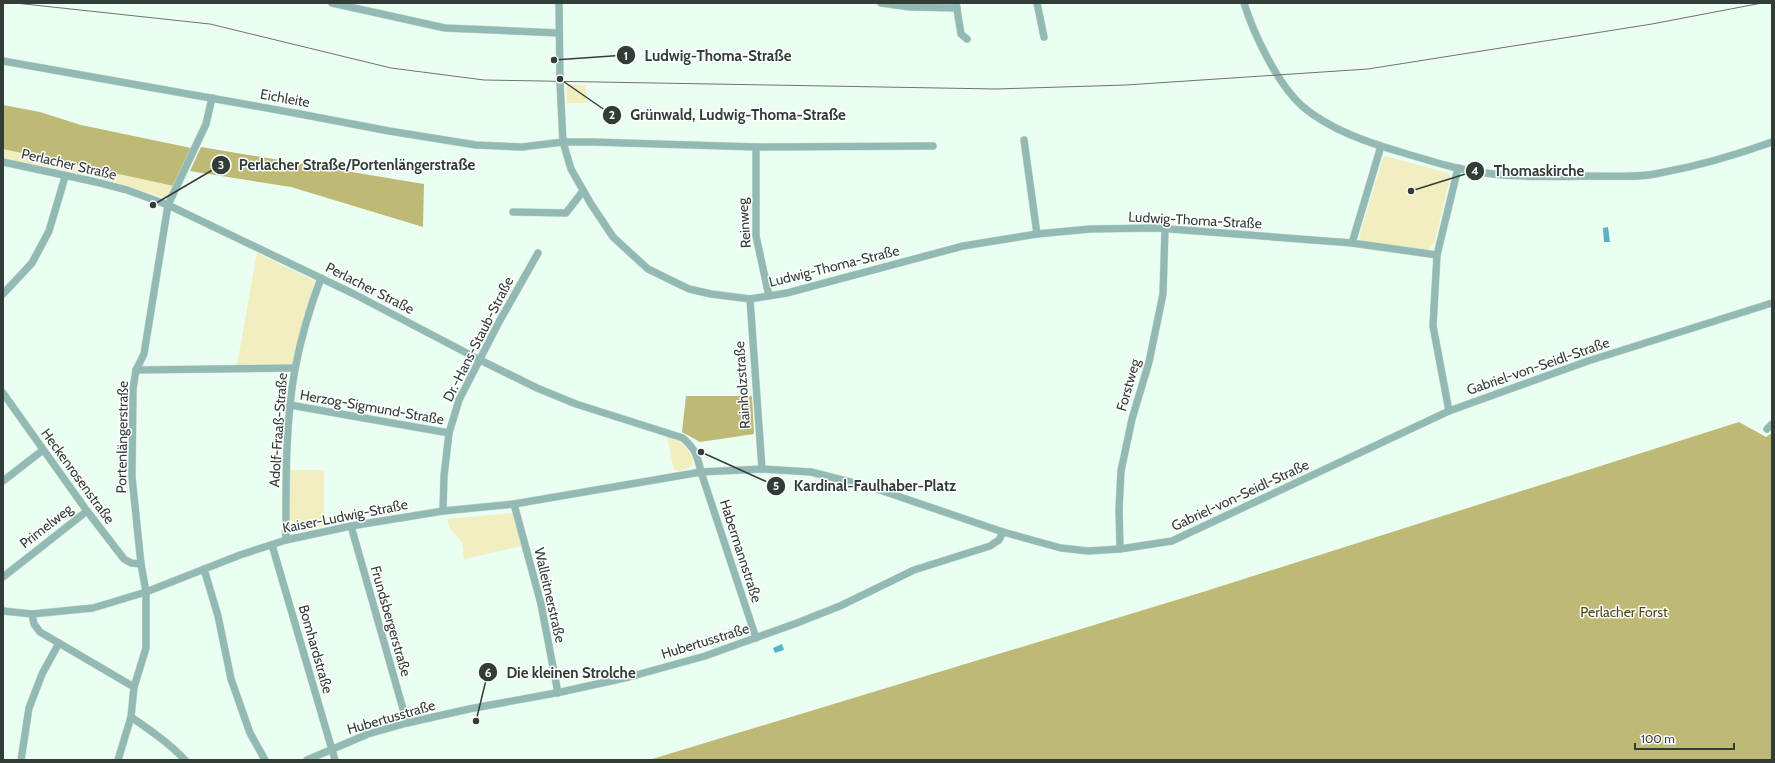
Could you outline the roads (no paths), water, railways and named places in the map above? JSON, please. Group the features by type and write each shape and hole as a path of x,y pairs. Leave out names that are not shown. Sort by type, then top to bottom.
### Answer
{"street":[{"path":"332,3 445,28 559,33"},
{"name":"Ludwig-Thoma-Straße","path":"559,3 563,142 571,169 583,191 613,237 648,269 689,289 711,294 750,298 769,296 787,293 963,246 1037,234 1090,229 1165,229 1352,243 1437,255"},
{"path":"881,3 910,7 956,6 962,34 967,39"},
{"path":"1038,3 1044,37"},
{"path":"1244,3 1250,21 1261,44 1279,76 1296,100 1320,119 1353,135 1381,146 1458,168 1509,175 1543,177 1659,174 1724,158 1772,142"},
{"name":"Eichleite","path":"3,61 389,131 476,145 522,146 563,142 756,147 933,146"},
{"name":"Portenlängerstraße","path":"118,760 130,717 134,687 146,648 146,592 140,564 132,477 133,389 136,370 144,354 168,205 206,124 212,98"},
{"path":"1024,140 1037,234"},
{"path":"1352,243 1381,146"},
{"name":"Reinweg","path":"756,147 756,236 769,296"},
{"name":"Perlacher Straße","path":"3,162 96,182 168,205 321,278 537,388 576,404 683,438 694,448 701,472"},
{"path":"1449,411 1433,326 1437,255 1458,168"},
{"path":"3,294 32,263 49,231 65,176"},
{"path":"512,212 566,213 583,191"},
{"name":"Forstweg","path":"1120,549 1119,509 1121,471 1132,418 1149,362 1163,294 1165,229"},
{"name":"Dr.-Hans-Staub-Straße","path":"443,511 444,476 449,433 459,400 538,253"},
{"name":"Adolf-Fraaß-Straße","path":"286,540 286,471 290,406 295,368 311,305 321,278"},
{"name":"Rainholzstraße","path":"750,298 762,469"},
{"name":"Gabriel-von-Seidl-Straße","path":"701,472 762,469 811,472 874,488 1003,532 1061,548 1088,551 1120,549 1172,541 1449,411 1588,361 1772,304"},
{"name":"Herzog-Sigmund-Straße","path":"136,370 295,368"},
{"name":"Heckenrosenstraße","path":"3,393 87,511 124,559 131,563 140,564"},
{"name":"Herzog-Sigmund-Straße","path":"290,406 449,433"},
{"path":"3,481 43,450"},
{"name":"Kaiser-Ludwig-Straße","path":"3,611 32,614 93,608 146,592 204,569 286,540 351,526 443,511 514,504 701,472"},
{"name":"Habermannstraße","path":"701,472 756,638"},
{"name":"Walleitnerstraße","path":"514,504 541,604 558,693"},
{"name":"Primelweg","path":"3,577 87,511"},
{"name":"Frundsbergerstraße","path":"351,526 407,723"},
{"name":"Hubertusstraße","path":"307,760 368,734 407,723 469,709 558,693 629,677 705,656 840,606 914,570 990,546 999,540 1003,532"},
{"name":"Bomhardstraße","path":"272,545 335,760"},
{"path":"204,569 218,616 231,679 250,733 265,760"},
{"path":"32,614 34,624 40,632 134,687"},
{"path":"20,760 29,708 42,674 59,643"},
{"path":"130,717 155,733 176,750 185,760"}],"water":[{"path":"1608,227 1610,242 1604,242 1603,228"},
{"path":"782,644 784,650 775,653 773,648"}],"tram line":[{"path":"15,3 210,24 391,68 484,80 996,89 1126,85 1368,69 1652,24 1762,3"}],"place":[{"name":"Ludwig-Thoma-Straße","path":"554,60"},
{"name":"Grünwald, Ludwig-Thoma-Straße","path":"560,79"},
{"name":"Thomaskirche","path":"1411,191"},
{"name":"Perlacher Straße/Portenlängerstraße","path":"153,205"},
{"name":"Kardinal-Faulhaber-Platz","path":"701,452"},
{"name":"Die kleinen Strolche","path":"476,721"}],"park label":[{"name":"Perlacher Forst","path":"1624,612"}]}
